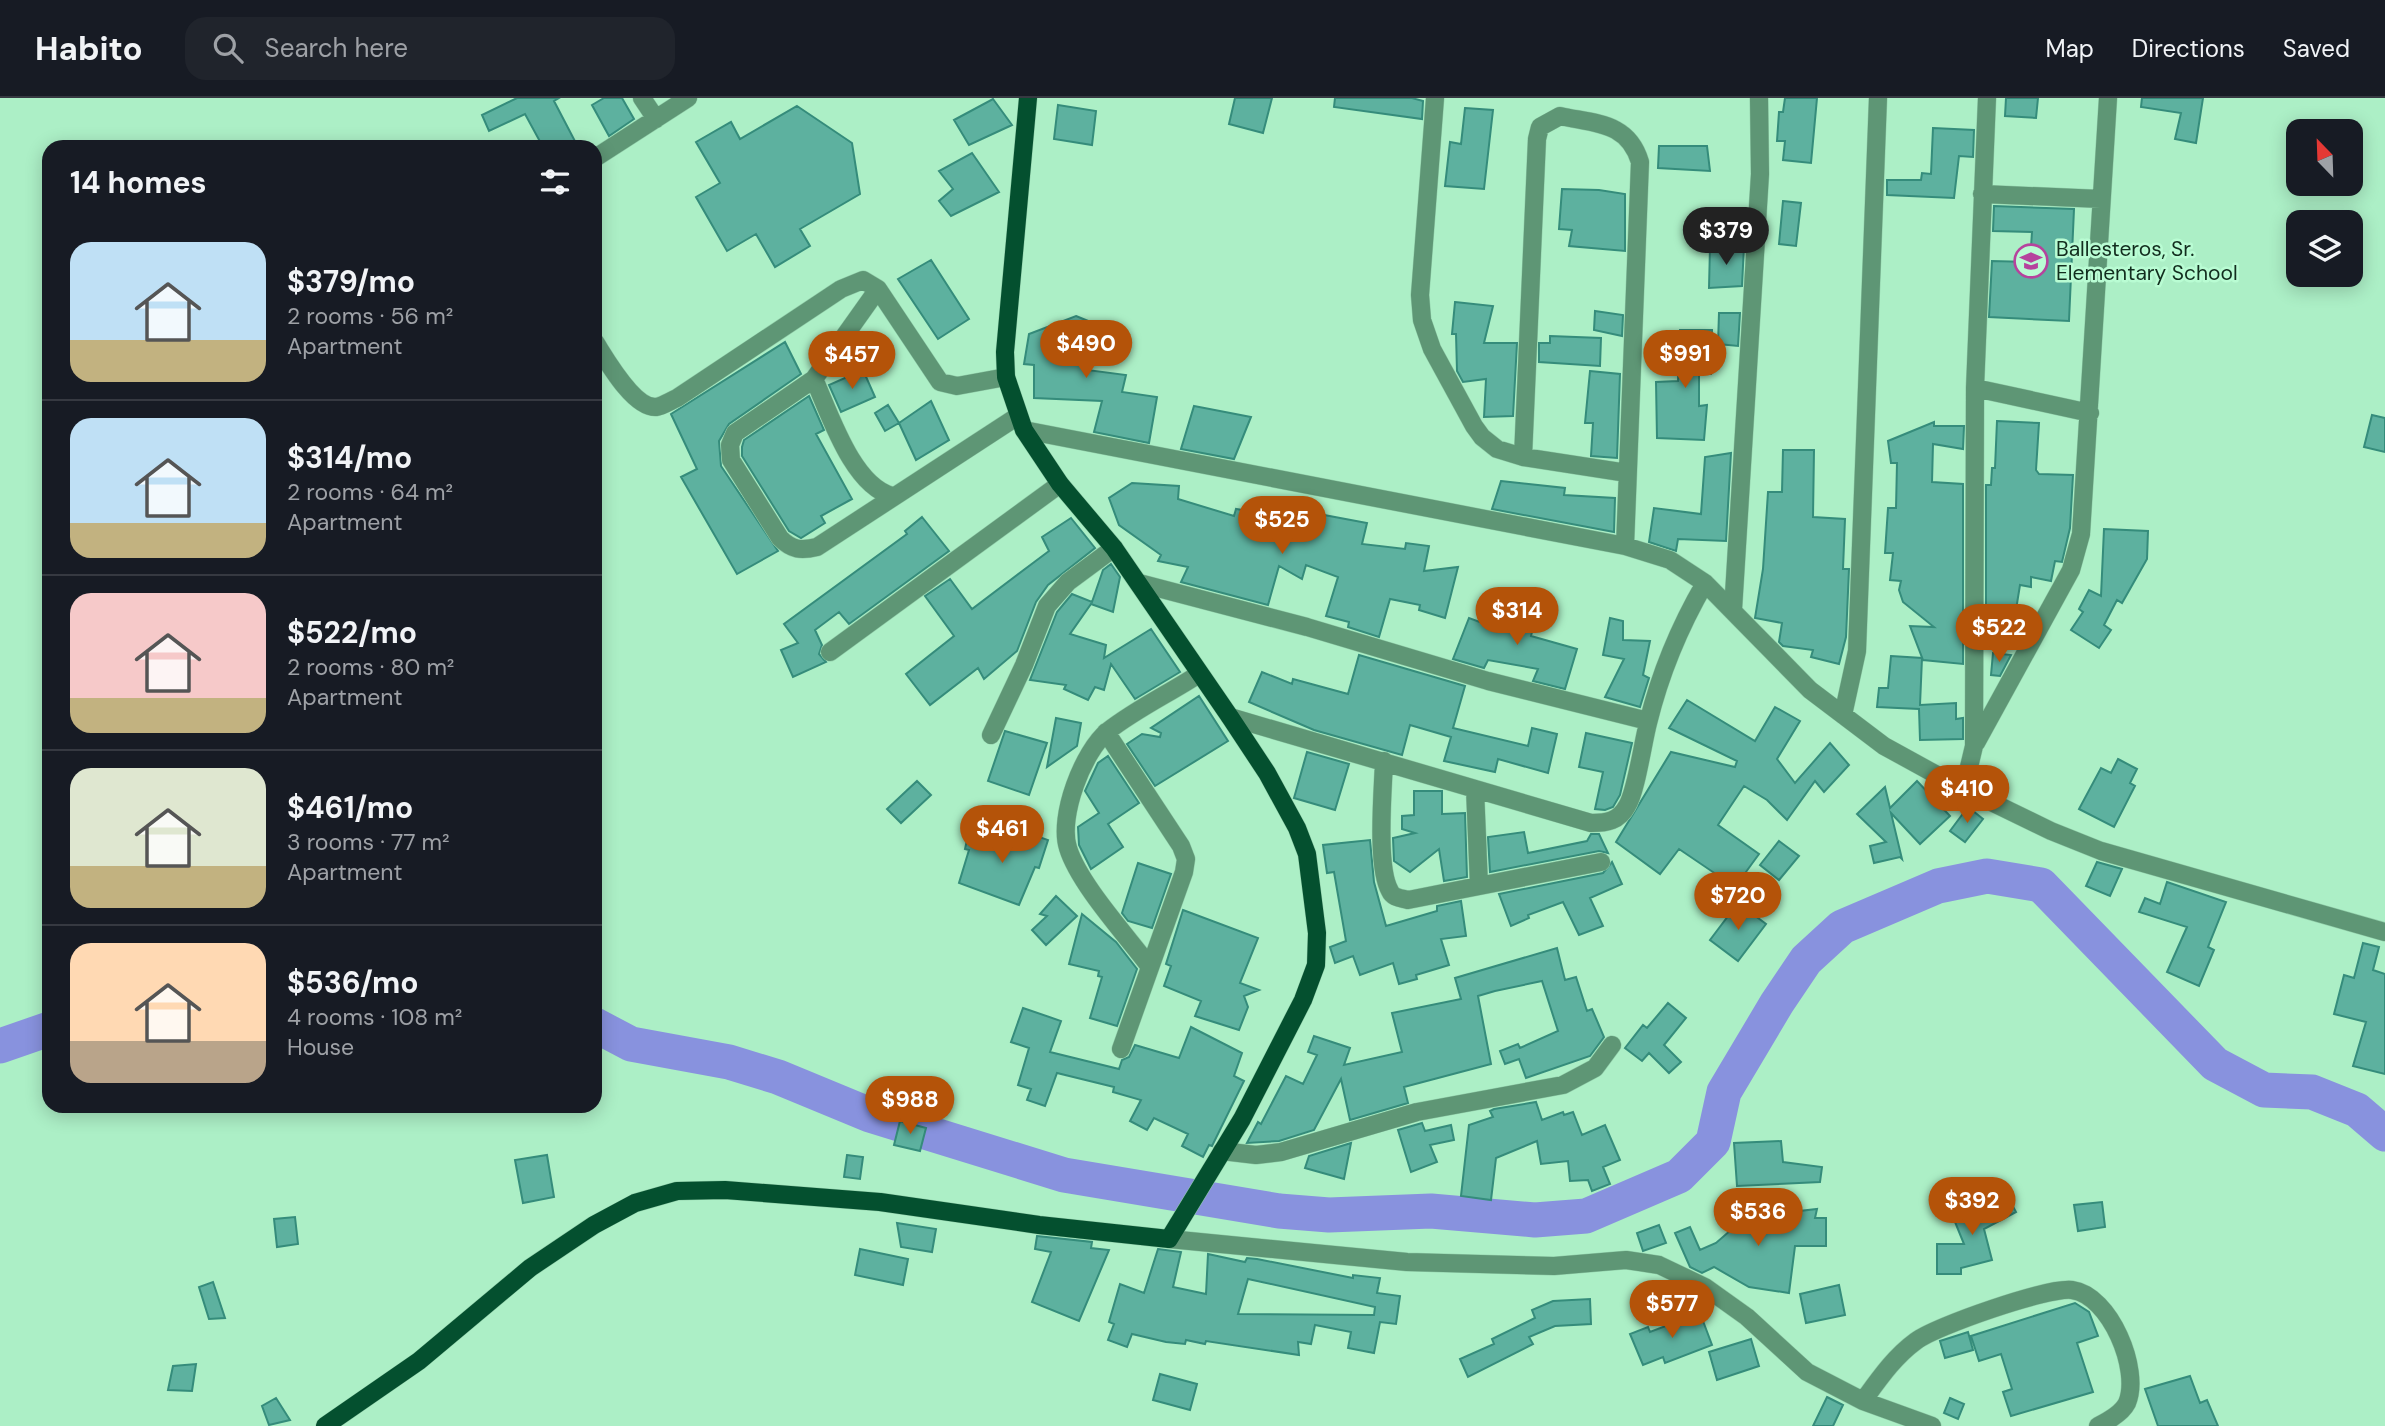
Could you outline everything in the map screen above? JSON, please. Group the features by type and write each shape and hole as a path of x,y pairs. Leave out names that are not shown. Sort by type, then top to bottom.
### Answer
{"main road":[{"path":"326,1426 419,1361 530,1268 594,1225 635,1203 677,1191 725,1190 880,1202 1039,1225 1169,1239 1222,1151 1303,1000 1316,965 1317,933 1307,854 1297,828 1230,717 1139,583 1114,548 1060,484 1021,423 1006,377 1005,352 1028,98"}],"street":[{"path":"642,98 656,119"},
{"path":"602,154 688,98"},
{"path":"1435,98 1420,295 1422,320 1432,349 1482,437 1497,449 1523,457 1627,472"},
{"path":"1733,610 1760,174 1759,98"},
{"path":"1843,715 1857,651 1878,98"},
{"path":"1975,746 1975,388 1987,98"},
{"path":"1964,788 1975,746 2071,570 2081,534 2108,98"},
{"path":"1523,457 1537,139 1540,127 1560,116 1612,128 1630,138 1640,163 1625,546"},
{"path":"1982,194 2101,199"},
{"path":"602,352 633,395 647,406 655,407 677,398 841,289 863,280 878,289 940,382 957,386 1006,377"},
{"path":"878,289 814,379 744,424 730,445 731,460 780,538 789,547 803,551 817,547 892,496 1021,423 1625,546 1670,560 1705,583 1810,690 1884,746 1964,788 2051,831 2101,851 2385,932"},
{"path":"814,379 854,464 871,486 892,496"},
{"path":"1975,388 2090,413"},
{"path":"830,652 1060,484"},
{"path":"991,734 1024,665 1047,606 1068,582 1114,548"},
{"path":"1139,583 1307,627 1488,681 1648,721"},
{"path":"1230,717 1591,823 1617,819 1628,805 1648,721 1674,644 1705,583"},
{"path":"1150,967 1078,869 1068,848 1064,828 1068,804 1090,755 1106,732 1199,674"},
{"path":"1106,732 1181,846 1186,859 1184,872 1121,1049"},
{"path":"1384,761 1383,865 1389,890 1394,896 1409,900 1601,862"},
{"path":"1475,789 1479,886"},
{"path":"1222,1151 1256,1155 1281,1152 1417,1112 1563,1085 1595,1068 1612,1045"},
{"path":"1169,1239 1407,1262 1554,1266 1626,1260 1659,1265 1705,1287 1746,1317 1807,1372 1863,1401 1932,1426"},
{"path":"1863,1401 1896,1358 1918,1339 1988,1311 2050,1293 2072,1290 2094,1298 2107,1314 2128,1361 2132,1385 2126,1406 2098,1426"}],"building":[{"path":"517,98 559,98 554,101 574,140 539,140 525,114 489,131 482,115"},
{"path":"604,98 622,98 634,119 609,136 592,105"},
{"path":"1235,98 1272,98 1263,133 1229,124"},
{"path":"1335,98 1412,98 1423,101 1422,119 1334,107"},
{"path":"1785,98 1817,98 1811,163 1783,160 1785,141 1777,141 1779,112 1783,112"},
{"path":"2006,98 2038,98 2036,118 2005,116"},
{"path":"2142,98 2203,98 2196,143 2175,139 2181,113 2141,107"},
{"path":"993,99 1012,125 969,145 954,120"},
{"path":"1058,105 1096,111 1092,145 1054,139"},
{"path":"797,106 852,143 860,194 800,229 810,246 775,267 756,234 727,251 696,197 720,183 696,142 731,122 740,139"},
{"path":"1465,108 1493,110 1484,189 1445,186 1450,142 1461,144"},
{"path":"1933,128 1974,130 1973,157 1959,156 1954,198 1887,195 1887,180 1921,180 1922,173 1931,174"},
{"path":"1659,146 1707,146 1710,171 1658,168"},
{"path":"972,153 999,192 951,216 939,201 953,189 939,171"},
{"path":"1562,189 1625,194 1625,251 1569,246 1572,230 1559,229"},
{"path":"1783,201 1801,203 1796,246 1779,244"},
{"name":"Ballesteros, Sr. Elementary School","path":"1994,206 2074,209 2069,321 1989,317 1992,261 2030,262 2032,232 1993,231"},
{"path":"1744,246 1742,286 1709,288 1710,247"},
{"path":"931,260 969,319 938,339 898,279"},
{"path":"1455,302 1493,306 1484,343 1517,343 1513,416 1484,417 1486,379 1463,382 1457,371 1456,334 1452,334"},
{"path":"1595,311 1623,315 1622,336 1594,330"},
{"path":"1719,313 1740,313 1738,346 1718,344"},
{"path":"1076,316 1093,323 1087,370 1126,375 1122,392 1157,397 1149,443 1094,432 1102,401 1034,398 1034,365 1024,364 1029,334"},
{"path":"1680,330 1712,330 1711,374 1699,373 1699,406 1707,405 1704,440 1657,438 1656,382 1678,381"},
{"path":"1550,336 1601,338 1600,366 1539,362 1539,343 1550,343"},
{"path":"785,342 801,374 729,424 719,441 721,466 778,551 737,574 681,477 697,469 671,414"},
{"path":"863,370 875,397 841,412 829,385"},
{"path":"1590,371 1620,374 1617,458 1591,456 1593,423 1585,423"},
{"path":"809,396 824,430 816,434 852,499 821,516 825,523 801,538 789,531 742,456 742,447 744,440"},
{"path":"931,401 949,440 916,460 899,423"},
{"path":"888,405 899,423 885,431 875,413"},
{"path":"1194,406 1251,417 1234,459 1181,449"},
{"path":"2372,415 2385,418 2385,452 2364,447"},
{"path":"1997,421 2039,423 2036,470 2039,474 2073,475 2070,528 2062,562 2055,561 2051,581 2031,577 2031,587 2020,585 2014,622 1986,618 1986,485 1991,485 1992,468 1995,468"},
{"path":"1934,422 1934,426 1964,426 1963,449 1933,444 1932,482 1963,484 1963,664 1923,660 1910,626 1934,627 1903,602 1899,590 1901,581 1890,580 1893,553 1885,553 1888,508 1896,508 1897,463 1891,463 1888,441"},
{"path":"1783,450 1814,450 1813,517 1845,519 1843,569 1849,569 1846,637 1839,664 1811,657 1813,650 1783,646 1779,642 1782,623 1755,618 1763,569 1768,492 1782,492"},
{"path":"1731,453 1726,541 1678,539 1676,551 1649,542 1654,508 1701,514 1705,457"},
{"path":"1501,481 1565,488 1564,495 1615,498 1614,532 1492,509"},
{"path":"1132,483 1179,486 1178,499 1234,516 1236,509 1267,514 1266,519 1322,529 1324,515 1367,523 1362,544 1405,549 1406,543 1429,546 1424,571 1458,567 1445,618 1419,610 1420,605 1390,599 1379,637 1348,627 1349,622 1326,616 1338,577 1306,565 1302,579 1279,566 1268,605 1181,582 1188,567 1158,561 1161,555 1119,525 1109,498"},
{"path":"922,517 949,551 849,624 839,612 815,630 822,645 819,654 826,662 793,677 781,650 798,643 784,624 907,534 905,531"},
{"path":"1071,518 1095,548 1048,585 1036,602 1017,651 984,679 978,668 930,705 906,674 954,636 925,596 950,579 972,609 1049,551 1042,537"},
{"path":"2104,529 2148,531 2147,559 2122,603 2117,600 2104,625 2111,630 2099,648 2071,630 2083,612 2079,609 2089,590 2101,596"},
{"path":"1111,564 1120,577 1113,612 1091,604 1070,634 1106,645 1104,658 1151,629 1180,672 1135,699 1111,664 1104,690 1095,687 1088,700 1064,689 1066,685 1030,680 1057,612 1072,594 1092,602 1103,570"},
{"path":"1515,600 1539,603 1531,636 1577,649 1565,689 1533,681 1538,669 1488,660 1484,668 1453,659 1469,618 1504,631"},
{"path":"1610,618 1623,621 1623,640 1650,641 1643,675 1649,678 1640,707 1605,697 1624,659 1603,655"},
{"path":"1993,653 2011,655 2000,676 1991,675"},
{"path":"1359,655 1465,686 1453,728 1528,746 1532,728 1557,734 1548,773 1498,759 1495,772 1444,761 1451,737 1410,725 1402,755 1314,730 1249,702 1262,672 1292,684 1293,679 1348,694"},
{"path":"1891,656 1922,658 1920,705 1956,703 1956,719 1963,718 1963,739 1920,740 1919,709 1877,707 1879,688 1888,688"},
{"path":"1199,696 1228,741 1155,786 1127,744 1142,734 1160,737 1161,733 1151,728"},
{"path":"1687,700 1755,741 1775,707 1800,721 1777,759 1795,783 1830,743 1849,765 1824,792 1815,781 1787,820 1767,800 1744,786 1718,825 1759,854 1735,887 1679,849 1660,874 1616,842 1671,752 1735,767 1737,761 1669,728"},
{"path":"1056,718 1081,723 1077,746 1047,767"},
{"path":"1005,731 1047,743 1029,795 988,781"},
{"path":"1586,733 1632,743 1620,795 1613,807 1605,810 1595,809 1603,772 1579,767"},
{"path":"1307,752 1349,764 1335,810 1294,798"},
{"path":"1108,756 1139,803 1108,824 1123,847 1091,869 1079,845 1078,827 1099,813 1085,791 1098,763"},
{"path":"2118,759 2137,769 2130,783 2135,786 2114,827 2079,809 2101,768 2111,773"},
{"path":"917,781 931,795 901,823 887,809"},
{"path":"1917,781 1950,816 1920,844 1891,813 1902,859 1900,857 1874,863 1870,846 1886,842 1857,814 1885,787 1890,808"},
{"path":"1414,791 1442,791 1442,814 1465,813 1467,877 1444,881 1439,849 1410,872 1394,861 1393,838 1415,833 1402,829 1402,816 1414,815"},
{"path":"1968,807 1983,819 1965,842 1950,831"},
{"path":"969,831 1021,843 1025,832 1048,840 1039,868 1035,867 1019,905 959,883 969,850 965,849"},
{"path":"1524,832 1528,853 1587,841 1591,834 1599,834 1608,853 1599,851 1490,872 1488,837"},
{"path":"1370,840 1374,882 1386,926 1437,911 1437,906 1461,901 1466,936 1441,939 1449,965 1416,975 1417,979 1399,984 1393,963 1360,975 1353,956 1335,963 1330,947 1346,941 1334,872 1327,873 1323,845"},
{"path":"1779,841 1799,856 1779,880 1760,865"},
{"path":"1612,862 1622,884 1590,898 1603,926 1579,935 1563,902 1528,915 1529,918 1511,926 1499,894 1603,873"},
{"path":"2097,862 2122,869 2110,896 2086,886"},
{"path":"1138,863 1171,874 1152,928 1128,921 1122,913"},
{"path":"2167,882 2226,902 2208,947 2214,950 2199,986 2167,972 2187,927 2139,912 2145,898 2160,904"},
{"path":"1056,896 1077,916 1046,945 1032,930 1047,916 1040,914"},
{"path":"1738,903 1766,924 1738,961 1710,940"},
{"path":"1183,910 1258,938 1240,983 1259,990 1244,996 1248,1007 1239,1030 1195,1016 1201,1001 1164,986 1171,966 1166,964"},
{"path":"1082,914 1116,942 1137,969 1117,1026 1090,1018 1102,977 1098,976 1099,971 1069,964"},
{"path":"2363,943 2379,947 2373,970 2385,974 2385,1074 2353,1066 2366,1022 2334,1014 2344,975 2354,978"},
{"path":"1557,948 1565,980 1576,977 1587,1011 1592,1009 1604,1037 1590,1056 1526,1078 1519,1059 1505,1064 1500,1051 1518,1044 1520,1048 1558,1031 1542,981 1495,991 1478,996 1491,1064 1404,1087 1408,1103 1350,1120 1341,1079 1314,1130 1279,1141 1247,1143 1258,1122 1261,1124 1286,1076 1303,1084 1317,1055 1308,1052 1314,1036 1350,1048 1344,1065 1402,1052 1392,1013 1461,999 1455,978"},
{"path":"1668,1003 1686,1018 1664,1045 1681,1062 1669,1073 1649,1053 1642,1061 1625,1048 1643,1025 1647,1028"},
{"path":"1023,1008 1061,1021 1050,1052 1119,1069 1122,1060 1129,1057 1135,1045 1179,1058 1191,1027 1242,1053 1234,1076 1244,1081 1212,1146 1209,1145 1203,1157 1182,1146 1188,1134 1154,1118 1147,1130 1130,1121 1141,1100 1113,1092 1114,1087 1057,1073 1045,1106 1027,1100 1031,1089 1018,1085 1029,1048 1011,1042"},
{"path":"1536,1102 1542,1120 1563,1112 1564,1115 1573,1112 1582,1135 1605,1125 1620,1160 1603,1167 1610,1184 1592,1191 1588,1180 1570,1181 1568,1161 1541,1164 1537,1141 1496,1158 1491,1200 1461,1196 1469,1125 1493,1117 1490,1111 1494,1109"},
{"path":"900,1121 926,1128 920,1151 894,1145"},
{"path":"1422,1123 1425,1131 1451,1125 1454,1140 1430,1145 1437,1162 1411,1172 1398,1130"},
{"path":"1781,1141 1783,1162 1822,1167 1820,1182 1737,1186 1734,1143"},
{"path":"1351,1143 1344,1179 1305,1168 1309,1156"},
{"path":"547,1155 554,1197 523,1203 515,1160"},
{"path":"847,1155 863,1157 860,1179 844,1177"},
{"path":"2007,1195 2016,1212 1984,1229 1992,1260 1961,1268 1961,1274 1937,1274 1937,1244 1964,1244 1953,1217"},
{"path":"2102,1202 2105,1227 2078,1231 2074,1205"},
{"path":"1817,1209 1815,1218 1826,1218 1826,1246 1795,1246 1789,1293 1749,1287 1714,1267 1702,1273 1690,1267 1675,1233 1690,1227 1700,1250 1716,1243 1746,1217"},
{"path":"295,1217 298,1244 277,1247 274,1219"},
{"path":"897,1223 936,1229 932,1252 901,1247"},
{"path":"1659,1225 1666,1243 1643,1251 1637,1233"},
{"path":"1037,1236 1092,1242 1091,1248 1109,1250 1079,1321 1032,1302 1051,1252 1035,1249"},
{"path":"860,1249 908,1259 903,1285 855,1275"},
{"path":"1158,1249 1181,1252 1173,1287 1206,1294 1208,1254 1245,1262 1247,1258 1257,1259 1353,1278 1353,1275 1380,1278 1377,1293 1400,1296 1396,1324 1380,1322 1374,1353 1348,1348 1351,1332 1315,1325 1311,1344 1298,1342 1299,1355 1206,1341 1205,1344 1186,1340 1185,1344 1166,1342 1132,1334 1127,1347 1108,1340 1114,1324 1109,1322 1120,1284 1144,1293","holes":["1248,1279 1375,1307 1374,1315 1238,1314"]},
{"path":"213,1282 225,1318 209,1319 199,1287"},
{"path":"1839,1285 1845,1315 1806,1323 1800,1294"},
{"path":"1590,1299 1591,1324 1555,1326 1529,1337 1533,1344 1468,1377 1460,1359 1494,1344 1492,1339 1535,1318 1532,1310 1553,1301"},
{"path":"2075,1303 2089,1312 2098,1336 2077,1343 2093,1392 2011,1416 2003,1392 2012,1389 2001,1354 1979,1361 1971,1336"},
{"path":"1700,1313 1712,1345 1665,1363 1663,1357 1643,1365 1630,1334 1648,1327 1650,1332"},
{"path":"1968,1332 1973,1350 1945,1358 1940,1341"},
{"path":"1751,1339 1759,1366 1717,1380 1709,1352"},
{"path":"196,1364 192,1391 168,1390 173,1366"},
{"path":"1160,1374 1197,1384 1190,1410 1153,1400"},
{"path":"2190,1376 2200,1403 2207,1400 2218,1426 2158,1426 2145,1389"},
{"path":"1827,1397 1843,1405 1833,1426 1813,1426"},
{"path":"276,1398 290,1420 269,1425 262,1406"},
{"path":"1950,1398 1964,1404 1958,1419 1944,1413"}],"waterway":[{"path":"602,1029 631,1044 729,1062 778,1077 870,1115 1064,1175 1279,1211 1329,1215 1431,1211 1535,1220 1586,1216 1679,1176 1713,1142 1724,1092 1777,1003 1806,960 1842,927 1938,886 1987,876 2041,885 2215,1064 2264,1090 2312,1092 2357,1110 2385,1134"},
{"path":"0,1046 42,1031"}],"place":[{"name":"Ballesteros, Sr. Elementary School","path":"2031,261"}]}
